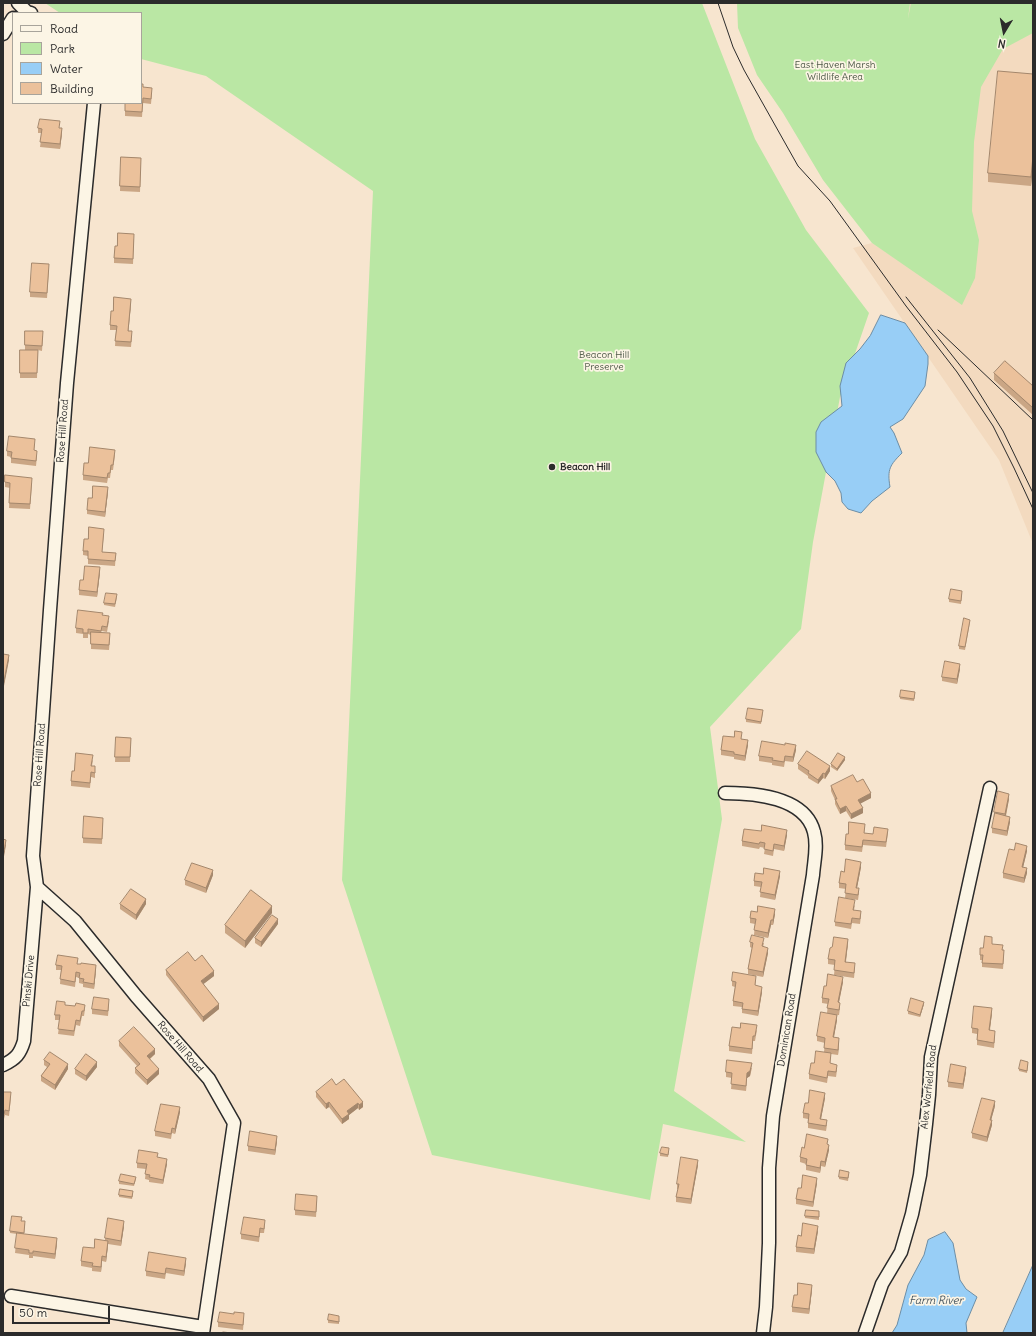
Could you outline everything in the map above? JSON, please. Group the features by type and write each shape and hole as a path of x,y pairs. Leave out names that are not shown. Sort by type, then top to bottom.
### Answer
{"street":[{"path":"18,3 25,12"},
{"path":"3,34 12,20"},
{"name":"Rose Hill Road","path":"94,104 67,383 33,856 37,887 75,921 136,996 209,1079 234,1123 203,1330"},
{"name":"Alex Warfield Road","path":"866,1333 882,1284 901,1252 912,1214 920,1176 929,1095 931,1057 990,788"},
{"name":"Dominican Road","path":"725,793 743,793 773,798 794,807 803,813 812,826 816,842 811,882 773,1116 769,1168 769,1243 766,1307 763,1333"},
{"name":"Pinski Drive","path":"3,1065 12,1061 18,1056 24,1041 37,887"},
{"path":"11,1296 203,1330"}],"shaded area":[{"path":"910,3 1033,3 1033,544 999,460 853,248 872,243 942,289 906,41"}],"green space":[{"name":"Beacon Hill Preserve","path":"45,3 702,3 755,139 806,230 869,313 840,397 813,542 801,629 710,727 722,819 674,1091 746,1142 663,1124 650,1200 432,1155 342,880 373,191 206,76 142,59 142,12 58,12"},
{"name":"East Haven Marsh Wildlife Area","path":"737,3 910,3 908,19 911,3 1033,3 1033,33 1003,49 981,87 974,142 972,211 979,240 975,278 962,305 872,243 823,180 783,113 757,75 738,28"}],"water":[{"path":"881,315 905,323 928,356 928,364 925,386 903,419 890,427 902,453 890,468 890,487 872,501 861,513 848,509 842,502 841,493 835,481 826,472 816,452 816,432 821,422 842,406 840,386 846,363 870,336"},
{"name":"Farm River","path":"945,1232 953,1243 960,1280 966,1289 977,1297 966,1323 967,1333 892,1333 897,1325 908,1285 924,1255 928,1240"},
{"path":"1033,1265 1033,1333 1003,1333"}],"building":[{"path":"998,71 1033,74 1033,156 1031,177 988,173"},
{"path":"142,84 143,87 152,88 151,99 143,98 142,112 125,111 125,104 142,104"},
{"path":"40,119 60,121 59,128 62,128 60,144 40,142 42,129 38,128"},
{"path":"121,157 141,158 140,187 120,186"},
{"path":"118,233 134,234 133,259 114,258"},
{"path":"32,263 49,264 47,293 30,292"},
{"path":"114,297 131,299 128,331 132,331 131,342 115,341 117,326 110,325"},
{"path":"25,331 43,331 42,346 25,345"},
{"path":"20,350 38,350 37,373 20,373"},
{"path":"1005,361 1033,386 1033,408 994,373"},
{"path":"9,436 35,439 34,450 37,451 36,461 11,458 12,452 7,451"},
{"path":"90,447 115,450 113,465 111,465 110,473 108,473 107,478 83,475 84,463 88,463"},
{"path":"5,475 32,478 30,504 9,503 10,483 5,482"},
{"path":"93,486 108,487 105,512 87,510 88,498 92,498"},
{"path":"89,527 104,529 102,552 116,553 115,561 88,559 88,551 83,551 84,539 88,539"},
{"path":"85,566 100,567 97,592 79,590 80,580 83,580"},
{"path":"951,589 962,591 961,601 949,599"},
{"path":"106,593 117,594 115,604 104,603"},
{"path":"78,610 103,613 102,615 109,616 107,627 102,626 101,631 88,629 88,633 83,633 83,629 76,628"},
{"path":"964,618 970,620 965,647 959,646"},
{"path":"91,632 110,633 109,645 91,644"},
{"path":"3,654 9,655 3,686"},
{"path":"945,661 960,664 957,679 942,677"},
{"path":"901,690 915,692 914,699 900,697"},
{"path":"748,708 763,710 761,722 746,719"},
{"path":"735,731 742,732 741,739 748,740 745,756 734,754 734,752 721,750 723,736 734,737"},
{"path":"116,737 131,738 130,757 115,757"},
{"path":"762,741 785,745 785,743 796,745 793,757 785,756 784,762 772,760 773,758 759,756"},
{"path":"807,751 830,766 825,774 823,773 818,780 808,773 809,771 798,764"},
{"path":"76,753 93,755 91,766 95,766 95,773 91,772 90,783 71,781"},
{"path":"838,753 845,757 837,769 831,764"},
{"path":"853,775 857,782 863,779 871,793 858,800 863,808 851,814 846,806 840,809 831,786"},
{"path":"998,791 1009,794 1005,814 994,812"},
{"path":"995,813 1010,817 1007,831 992,828"},
{"path":"84,816 103,818 102,839 83,838"},
{"path":"849,822 865,824 864,833 873,834 874,827 888,829 886,842 863,840 862,847 845,845"},
{"path":"762,825 787,830 784,846 774,844 773,851 764,849 765,843 760,842 759,844 742,841 744,829 761,831"},
{"path":"3,839 6,840 3,857"},
{"path":"1016,843 1027,846 1022,867 1027,868 1024,878 1003,873 1009,849 1014,850"},
{"path":"846,859 861,862 856,888 859,888 858,895 845,893 846,884 839,883 841,871 844,872"},
{"path":"192,863 213,870 206,888 185,880"},
{"path":"764,868 780,871 775,895 760,892 762,882 754,881 755,873 763,874"},
{"path":"131,889 146,899 136,915 120,904"},
{"path":"251,890 272,906 245,941 225,925"},
{"path":"839,897 855,900 853,910 861,911 860,919 852,918 851,924 835,922"},
{"path":"758,906 775,909 768,933 754,930 756,919 750,918 751,911 757,912"},
{"path":"272,915 278,919 261,942 255,938"},
{"path":"752,935 764,938 762,946 768,948 763,972 748,969 753,943 750,942"},
{"path":"985,936 992,937 992,944 1003,945 1003,964 982,963 983,955 980,955 980,948 983,948"},
{"path":"834,937 848,939 845,962 855,963 854,973 834,970 835,960 828,959"},
{"path":"188,952 195,961 202,955 214,971 201,981 219,1004 203,1017 166,970"},
{"path":"58,955 78,958 77,964 81,963 96,965 94,984 83,982 84,979 79,978 80,973 76,972 75,982 60,979 62,966 56,965"},
{"path":"733,972 756,976 755,985 762,987 758,1011 742,1009 743,1003 733,1001 736,982 732,981"},
{"path":"828,974 843,977 838,1002 840,1003 839,1010 827,1008 829,999 822,998"},
{"path":"94,997 109,999 108,1011 92,1009"},
{"path":"911,998 924,1002 920,1015 908,1011"},
{"path":"57,1001 65,1002 65,1005 75,1006 76,1003 85,1005 80,1021 76,1020 74,1031 58,1029 60,1015 55,1015"},
{"path":"974,1006 992,1008 989,1030 995,1031 994,1043 977,1040 978,1029 972,1028"},
{"path":"821,1012 837,1015 833,1037 839,1038 838,1050 824,1048 825,1038 817,1036"},
{"path":"741,1023 757,1025 755,1036 753,1036 752,1049 729,1046 732,1027 740,1028"},
{"path":"134,1027 155,1049 147,1056 159,1069 147,1080 135,1068 140,1064 119,1041"},
{"path":"816,1051 831,1053 830,1063 837,1065 836,1072 828,1071 827,1078 809,1074 811,1063 814,1063"},
{"path":"50,1052 68,1064 55,1085 41,1076 50,1064 44,1060"},
{"path":"86,1054 97,1062 86,1076 75,1069"},
{"path":"727,1060 752,1063 750,1071 747,1073 746,1086 731,1084 732,1073 726,1072"},
{"path":"1021,1060 1028,1062 1027,1071 1019,1069"},
{"path":"951,1064 966,1067 963,1084 948,1082"},
{"path":"332,1079 336,1085 344,1079 363,1102 359,1105 358,1103 347,1111 349,1114 342,1119 329,1102 326,1104 316,1092"},
{"path":"810,1090 825,1093 820,1119 827,1120 826,1126 808,1123 809,1114 803,1113 805,1103 808,1103"},
{"path":"3,1092 11,1092 9,1111 5,1110 4,1114 3,1114"},
{"path":"982,1098 995,1101 987,1137 972,1133"},
{"path":"161,1104 180,1107 175,1129 172,1128 171,1134 155,1131"},
{"path":"250,1131 277,1136 275,1150 248,1146"},
{"path":"807,1134 828,1139 827,1144 829,1145 825,1162 821,1161 820,1168 806,1165 807,1159 800,1157 802,1147 804,1148"},
{"path":"662,1147 669,1148 668,1155 660,1153"},
{"path":"139,1150 158,1153 157,1157 167,1159 163,1180 149,1177 150,1175 145,1174 147,1164 137,1163"},
{"path":"681,1157 698,1160 691,1199 676,1197 679,1184 677,1184"},
{"path":"840,1170 849,1172 848,1178 839,1177"},
{"path":"121,1174 136,1177 134,1184 119,1181"},
{"path":"803,1175 817,1178 813,1202 796,1199 798,1188 801,1188"},
{"path":"120,1189 133,1191 132,1197 119,1195"},
{"path":"296,1194 317,1196 316,1212 295,1210"},
{"path":"806,1210 819,1211 819,1217 805,1216"},
{"path":"12,1216 22,1217 21,1221 25,1221 24,1233 10,1231"},
{"path":"244,1217 265,1220 264,1229 260,1228 259,1237 241,1234"},
{"path":"108,1218 124,1221 121,1241 105,1238"},
{"path":"803,1223 818,1226 814,1249 796,1247 798,1235 801,1236"},
{"path":"17,1233 57,1238 55,1254 33,1251 33,1253 29,1253 29,1250 15,1248"},
{"path":"95,1239 108,1241 106,1257 102,1256 101,1267 92,1266 93,1263 81,1261 83,1247 94,1248"},
{"path":"149,1252 186,1258 184,1271 166,1268 165,1274 146,1271"},
{"path":"798,1283 812,1285 809,1309 792,1307 794,1295 797,1295"},
{"path":"220,1312 234,1314 234,1312 244,1313 243,1325 218,1322"},
{"path":"329,1314 339,1316 339,1322 328,1320"}],"tram line":[{"path":"718,3 733,47 744,70 798,166 830,201 906,306 957,372 993,426 1033,509"},
{"path":"906,297 970,378 1003,431 1033,493"},
{"path":"938,330 1033,420"}],"place":[{"name":"Beacon Hill","path":"552,467"}]}
